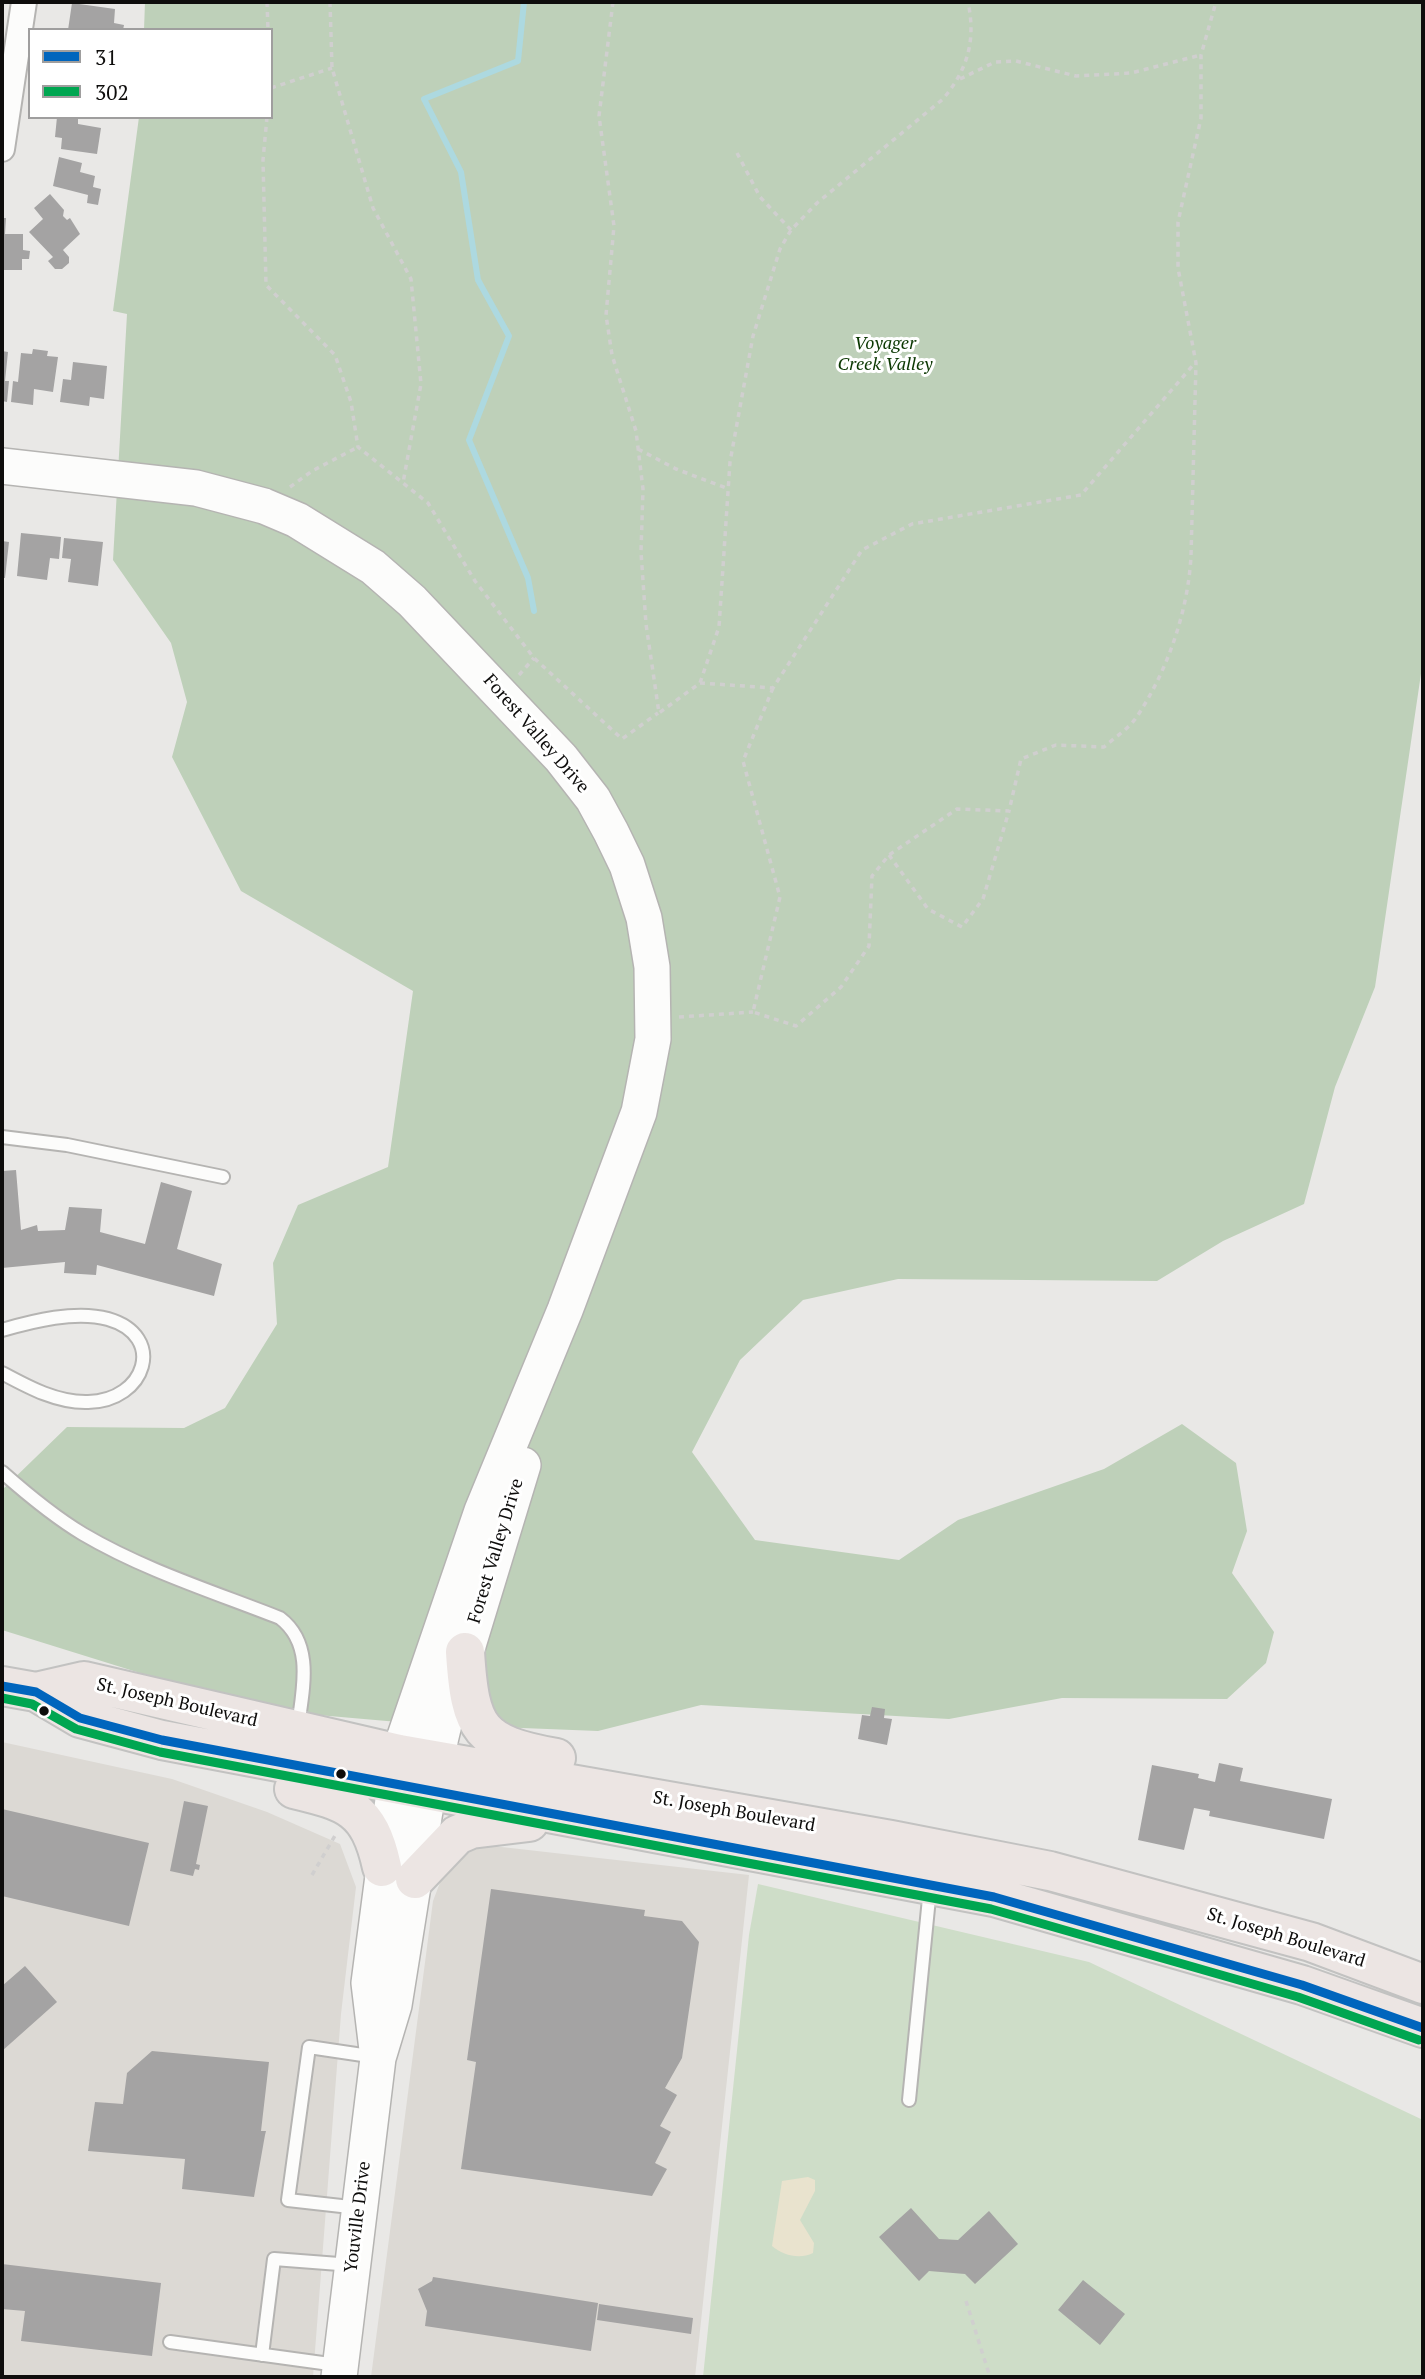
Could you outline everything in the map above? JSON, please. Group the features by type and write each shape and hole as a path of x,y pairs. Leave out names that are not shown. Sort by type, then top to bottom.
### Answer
{"main road":[{"path":"465,1652 467,1689 474,1717 480,1728 515,1751 1005,1844 1050,1871"},
{"name":"St. Joseph Boulevard","path":"19,1689 85,1681 297,1731 414,1773 573,1817 930,1884 1307,1964 1423,1984"},
{"name":"St. Joseph Boulevard","path":"19,1689 80,1718 162,1740 414,1773 1050,1871 1307,1964 1423,2028"},
{"path":"162,1740 198,1764 338,1800 360,1816 399,1873 457,1835 471,1829 573,1817"}],"street":[{"path":"2,149 24,2"},
{"name":"Forest Valley Drive","path":"2,466 196,488 264,506 329,538 373,567 412,601 561,758 593,799 627,865 644,918 652,967 653,1014 650,1064 639,1112 565,1310 482,1511 414,1773"},
{"name":"Forest Valley Drive","path":"414,1773 465,1652 542,1403 565,1310"},
{"name":"Youville Drive","path":"340,2372 378,2058 369,1983 399,1873 414,1773"}],"lane":[{"path":"2,1137 67,1145 223,1177"},
{"path":"2,1330 44,1321 95,1316 112,1320 127,1329 138,1339 143,1352 142,1369 136,1381 123,1394 107,1400 69,1401 45,1394 2,1373"},
{"path":"2,1472 38,1504 83,1534 148,1567 280,1618 293,1628 300,1640 303,1668 297,1731"},
{"path":"909,2100 930,1884"},
{"path":"360,2208 288,2200 309,2047 378,2058"},
{"path":"262,2355 274,2259 353,2265"},
{"path":"170,2342 262,2355 340,2372"}],"path":[{"path":"267,2 268,28"},
{"path":"330,2 332,68 373,208 411,279 421,384 403,483"},
{"path":"613,2 599,116 614,226 606,315 612,355 639,449 643,489 641,552 646,624 659,713"},
{"path":"267,119 263,160 266,285 335,355 351,402 358,447 428,503 475,581 534,658 622,738 700,683 719,627 730,462 753,336 780,249 791,230 817,203 943,99 959,80 969,57 972,20 968,2"},
{"path":"890,855 928,909 962,927 983,899 1021,759 1056,745 1104,747 1134,720 1165,666 1190,581 1196,363 1178,268 1178,222 1201,118 1201,55 1212,7 1216,2"},
{"path":"959,80 995,62 1016,61 1076,76 1131,73 1201,55"},
{"path":"273,87 332,68"},
{"path":"737,153 760,197 791,230"},
{"path":"753,1012 780,897 743,761 773,688 862,550 912,524 1081,495 1196,363"},
{"path":"264,506 313,471 358,447"},
{"path":"639,449 676,469 729,489"},
{"path":"700,683 773,688"},
{"path":"653,1014 691,1018 753,1012 796,1026 841,987 869,946 872,876 890,855 957,809 1009,811"},
{"path":"312,1875 337,1832 344,1828"},
{"path":"966,2301 990,2377"}],"shaded area":[{"path":"2,1742 172,1779 267,1812 340,1844 356,1887 341,2014 313,2377 2,2377"},
{"path":"484,1845 749,1875 695,2377 371,2377 433,1901 449,1859"}],"green space":[{"name":"Voyager Creek Valley","path":"145,2 1423,2 1423,660 1375,987 1335,1087 1304,1204 1223,1241 1157,1281 898,1279 803,1300 740,1360 692,1452 755,1540 899,1560 958,1520 1104,1469 1182,1424 1236,1463 1247,1531 1232,1573 1274,1632 1266,1663 1227,1699 1062,1698 949,1719 701,1705 598,1731 421,1724 318,1715 185,1687 2,1630 2,1490 67,1427 184,1428 225,1408 277,1324 273,1263 298,1205 388,1167 413,991 241,891 172,757 187,702 171,643 113,560 127,314 113,311 139,119 273,119 273,28 144,28"},
{"path":"758,1884 1089,1962 1423,2120 1423,2377 703,2377 749,1935"}],"sand":[{"path":"808,2177 815,2180 815,2191 800,2220 814,2243 813,2253 791,2256 772,2246 782,2181"}],"building":[{"path":"72,3 115,9 114,23 124,25 123,28 68,28"},
{"path":"57,119 78,119 78,124 101,128 97,154 61,149 62,138 55,137"},
{"path":"59,157 82,163 80,172 95,176 93,187 101,189 98,205 87,203 88,195 53,186"},
{"path":"50,194 64,210 63,216 67,220 70,218 80,234 63,250 69,257 69,263 62,269 55,269 48,261 53,257 29,232 43,219 34,208"},
{"path":"2,218 6,218 5,234 23,234 23,250 30,251 29,259 22,259 22,270 2,270"},
{"path":"33,349 48,351 47,356 58,357 53,392 34,389 33,405 11,402 13,381 18,382 21,353 32,354"},
{"path":"2,351 8,352 5,381 9,381 7,402 2,401"},
{"path":"73,362 107,366 104,399 90,397 89,406 60,402 63,379 71,380"},
{"path":"21,533 61,537 59,559 50,558 47,580 17,576"},
{"path":"64,538 103,542 98,586 68,582 71,559 62,558"},
{"path":"2,541 9,542 5,578 2,578"},
{"path":"16,1170 21,1230 37,1225 38,1231 65,1230 69,1207 102,1209 100,1232 145,1244 161,1182 192,1191 177,1249 222,1264 214,1296 97,1265 96,1275 64,1273 65,1262 2,1268 2,1171"},
{"path":"872,1707 885,1709 884,1718 892,1719 887,1745 858,1739 862,1715 870,1716"},
{"path":"1219,1763 1243,1768 1240,1781 1332,1799 1324,1839 1209,1816 1210,1811 1194,1808 1184,1850 1138,1840 1152,1765 1199,1774 1198,1778 1215,1782"},
{"path":"184,1801 208,1806 196,1864 200,1865 199,1870 195,1869 193,1876 170,1871"},
{"path":"2,1809 149,1843 129,1926 2,1896"},
{"path":"491,1889 645,1910 644,1916 682,1921 699,1942 682,2058 665,2088 677,2095 660,2126 671,2132 655,2163 667,2169 652,2196 461,2169 476,2062 467,2060"},
{"path":"25,1966 57,2002 2,2051 2,1986"},
{"path":"152,2051 269,2062 261,2131 266,2131 254,2197 182,2189 185,2159 88,2151 95,2102 123,2104 127,2073"},
{"path":"911,2208 939,2239 958,2240 989,2211 1018,2244 975,2284 965,2274 929,2271 919,2281 879,2237"},
{"path":"2,2264 161,2283 152,2356 21,2341 25,2311 2,2309"},
{"path":"433,2277 598,2303 591,2351 425,2326 427,2311 418,2289 432,2281"},
{"path":"1083,2280 1125,2314 1100,2345 1058,2310"},
{"path":"599,2304 693,2318 691,2334 597,2320"}],"waterway":[{"path":"524,2 518,61 424,99 461,172 478,280 509,336 469,440 528,578 534,611"}],"transit line":[{"name":"31","path":"2,1686 36,1692 80,1718 162,1740 994,1897 1302,1985 1423,2028"},
{"name":"302","path":"2,1698 32,1704 76,1729 160,1752 991,1909 1298,1997 1419,2040"}]}
